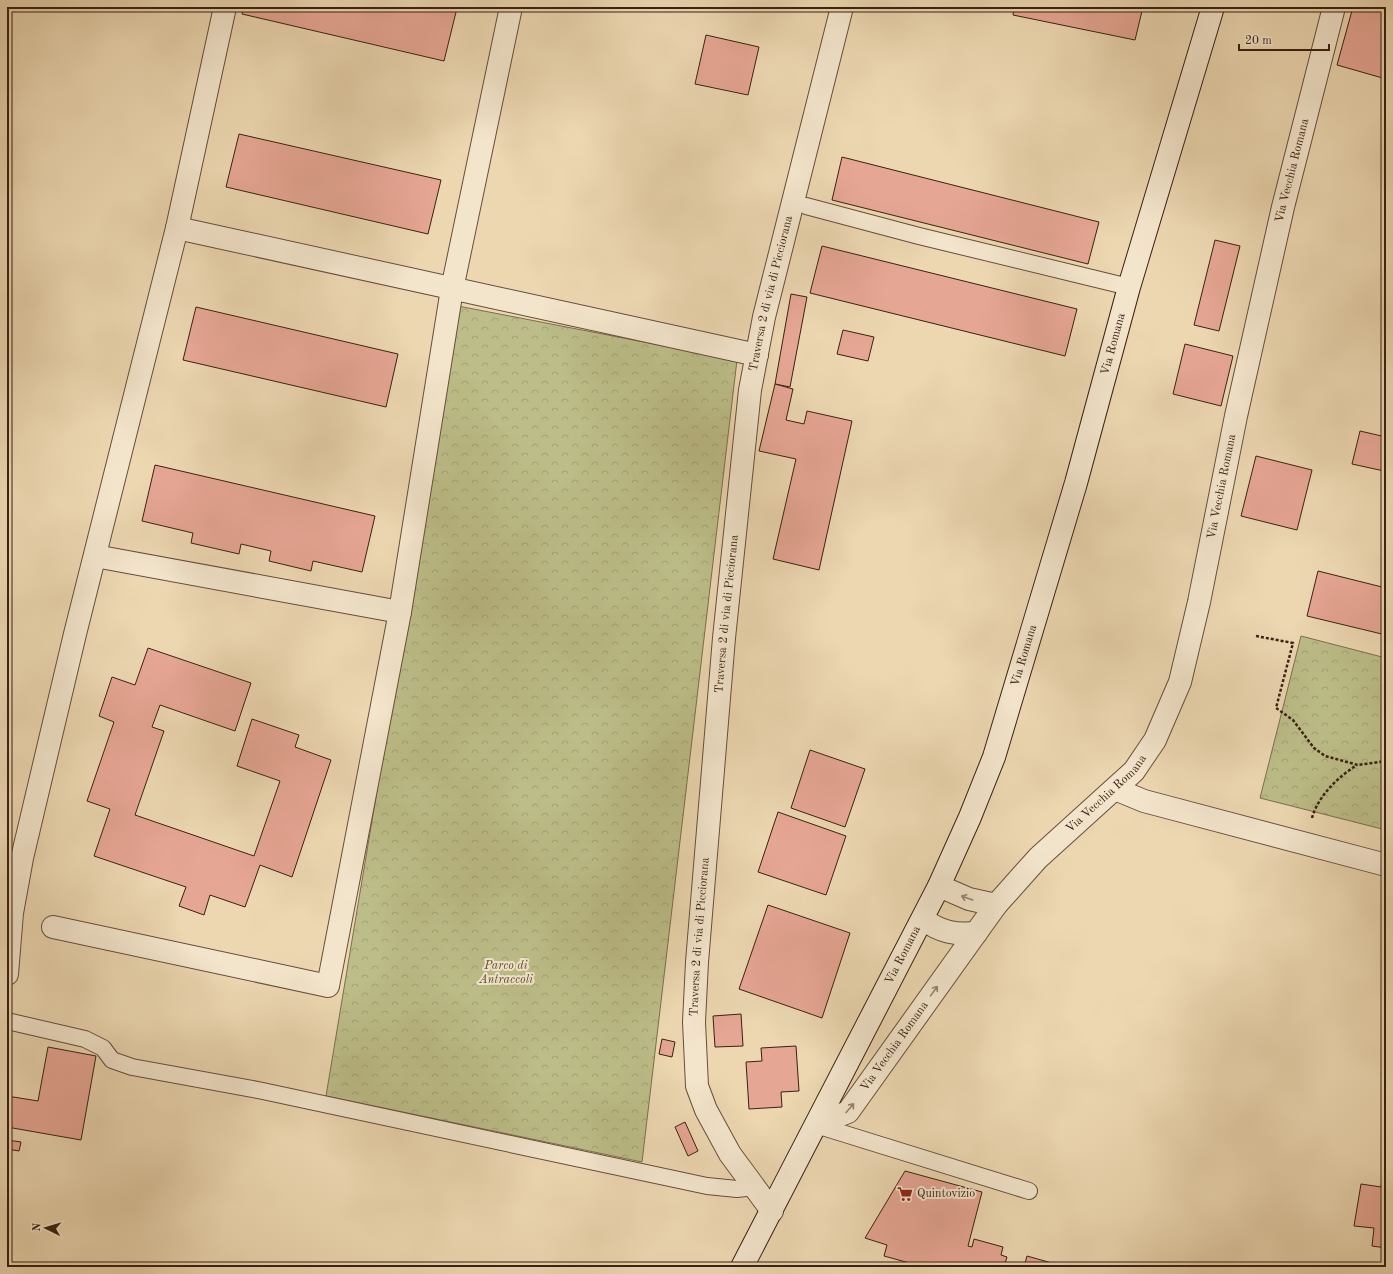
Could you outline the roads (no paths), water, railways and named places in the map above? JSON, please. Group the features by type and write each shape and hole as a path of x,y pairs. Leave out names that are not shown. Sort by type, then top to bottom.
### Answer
{"street":[{"path":"7,974 12,913 22,858 94,556 177,228 225,7"},
{"path":"53,927 328,986 400,612 452,289 511,7"},
{"name":"Traversa 2 di via di Picciorana","path":"772,1211 730,1154 706,1110 697,1086 694,1022 697,962 724,638 750,390 764,317 842,7"},
{"name":"Via Romana","path":"742,1267 939,886 982,788 1005,726 1076,483 1129,287 1213,7"},
{"name":"Via Vecchia Romana","path":"816,1126 848,1112 996,905 1038,858 1134,771 1155,740 1180,682 1199,602 1236,416 1282,214 1334,7"},
{"path":"177,228 756,355"},
{"path":"94,556 400,612"},
{"path":"1115,789 1144,801 1386,865"},
{"path":"939,886 969,900 996,905"},
{"path":"922,919 932,926 949,933 958,935 976,934"}],"lane":[{"path":"806,206 918,236 1129,287"},
{"path":"7,1021 85,1039 103,1048 112,1060 132,1067 258,1090 707,1186 737,1189 754,1187"},
{"path":"816,1126 1029,1191"}],"place":[{"name":"Quintovizio","path":"905,1194"}],"park label":[{"name":"Parco di Antraccoli","path":"506,973"}]}
